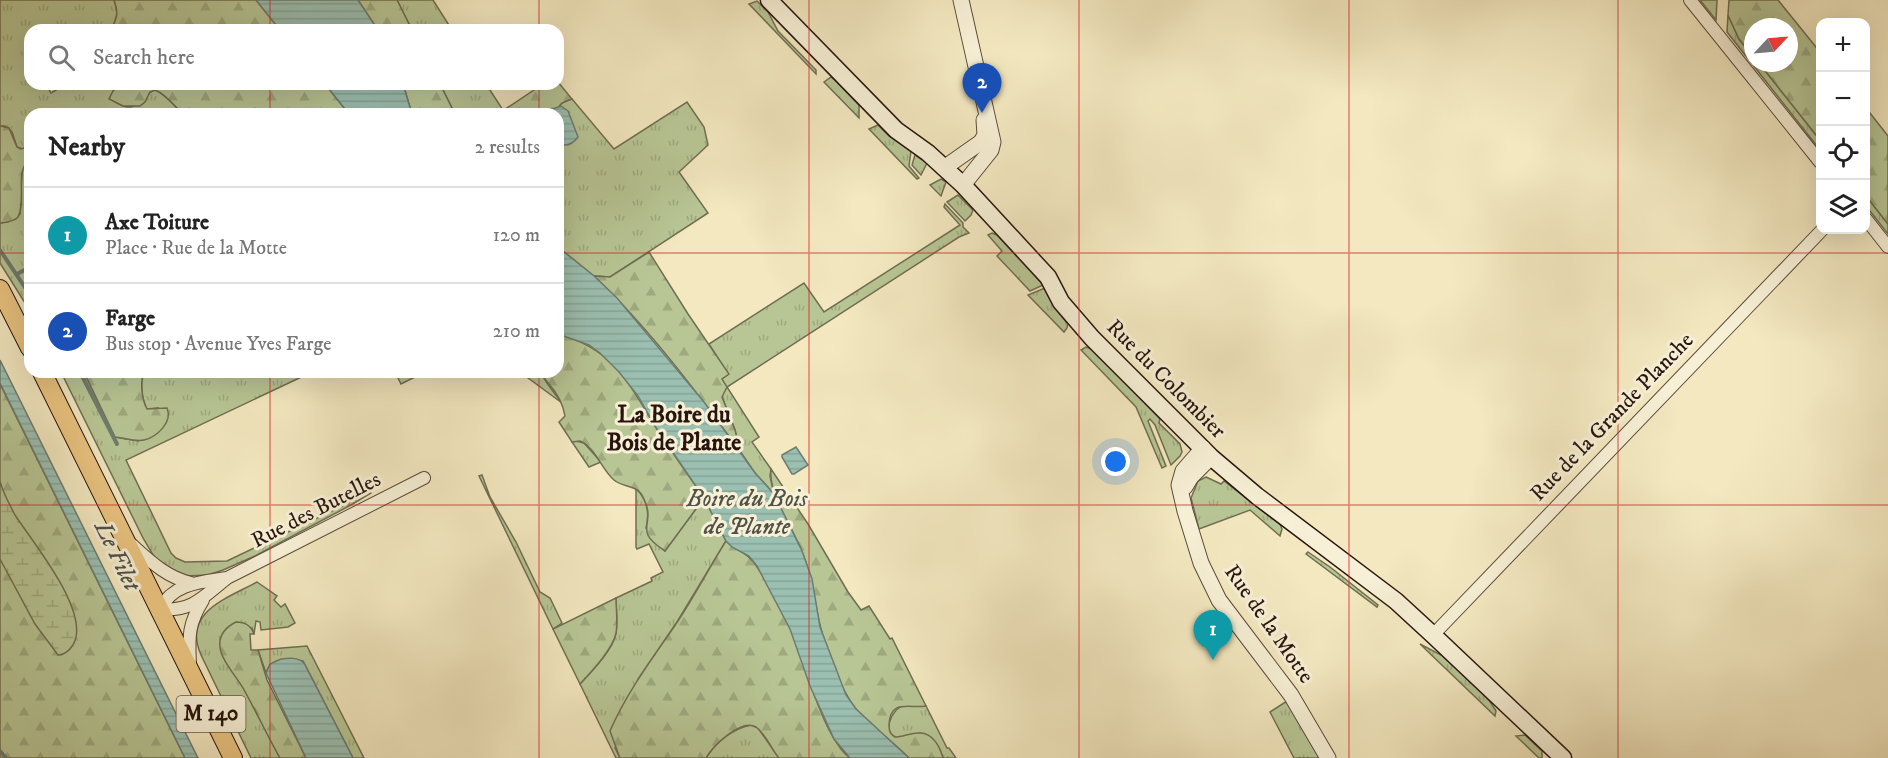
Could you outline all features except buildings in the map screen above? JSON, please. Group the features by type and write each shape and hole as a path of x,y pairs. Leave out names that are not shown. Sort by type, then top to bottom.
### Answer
{"main road":[{"name":"Rue du Colombier","path":"769,0 896,130 928,153 963,185 1048,276 1061,302 1092,338 1207,452 1257,495 1384,592 1433,634 1563,758"},
{"path":"0,289 24,336"},
{"name":"M 140","path":"45,378 233,758"}],"street":[{"path":"961,0 993,142 991,150 963,185"},
{"path":"1690,0 1816,156"},
{"path":"944,168 974,148 985,135 980,87"},
{"path":"1870,224 1888,246"},
{"name":"Rue de la Grande Planche","path":"1433,634 1818,234"},
{"name":"Rue de la Motte","path":"1207,452 1180,477 1179,485 1201,563 1215,592 1296,703 1328,758"},
{"name":"Rue des Butelles","path":"227,578 191,583 165,598 160,609 186,608 227,578 424,478"},
{"path":"125,539 166,574 191,583"},
{"name":"Rue des Butelles","path":"190,670 189,631 193,617 205,596"}],"green space":[{"path":"0,0 114,0 117,15 114,24 24,24 24,90 49,90 51,93 56,90 117,90 114,101 128,107 137,104 149,93 157,90 177,108 24,108 24,150 17,147 12,132 5,126 0,126"},
{"path":"114,0 256,0 275,24 114,24 117,15"},
{"path":"358,0 397,0 409,24 374,24"},
{"path":"397,0 433,0 448,24 409,24"},
{"path":"1700,0 1717,0 1716,20"},
{"path":"1729,0 1778,0 1793,18 1744,18 1744,45 1728,15"},
{"path":"757,1 768,12 778,31 816,70 816,74 749,4"},
{"path":"1728,15 1744,45 1744,54 1727,32"},
{"path":"1798,25 1816,47 1816,135 1766,72 1798,72"},
{"path":"1759,72 1766,72 1816,135 1816,145"},
{"path":"831,77 859,105 859,118 824,82"},
{"path":"564,89 572,99 558,108 507,108 534,90"},
{"path":"155,90 150,92 140,106 123,106 109,99 113,91"},
{"path":"155,90 330,90 344,108 177,108"},
{"path":"405,90 443,90 452,108 410,108"},
{"path":"443,90 490,90 502,108 452,108"},
{"path":"572,99 614,149 687,102 704,127 708,145 679,172 708,213 610,277 594,276 564,252 564,108 558,108"},
{"path":"1870,113 1888,136 1888,224 1870,201"},
{"path":"878,125 889,136 911,151 909,166 919,178 917,179 869,129"},
{"path":"0,126 9,128 17,147 24,148 24,168 20,213 10,222 0,223"},
{"path":"915,155 927,163 921,175 912,165"},
{"path":"24,166 24,301 0,263 0,223 8,222 20,214"},
{"path":"941,179 946,182 941,196 930,185"},
{"path":"958,195 973,210 965,221 947,202"},
{"path":"1870,201 1888,224 1888,234 1870,211"},
{"path":"945,204 969,233 959,237 727,387 759,437 752,442 771,469 770,476 774,494 755,473 740,451 735,430 722,397 722,379 728,374 709,344 804,283 824,312 960,225 944,207"},
{"path":"992,233 997,235 1043,285 1030,291 997,256 1002,251 988,235"},
{"path":"649,252 729,374 722,379 727,387 722,397 735,430 740,451 652,338 594,276 610,277"},
{"path":"1045,288 1055,308 1068,324 1064,332 1028,295"},
{"path":"564,336 592,348 617,369 627,381 704,498 665,551 649,537 647,508 641,494 634,488 614,480 586,444 580,441 572,442 559,422 565,416 557,395 545,378 564,378"},
{"path":"1086,347 1094,350 1160,419 1159,423 1180,444 1182,452 1171,465 1155,425 1150,419 1148,421 1166,466 1162,468 1136,407 1081,350"},
{"path":"64,378 87,378 115,437 138,441 158,408 147,409 143,395 143,378 299,378 126,460 171,553 185,562 227,561 355,500 353,495 368,488 371,493 255,556 208,575 174,574 156,560"},
{"path":"87,378 143,378 143,395 147,409 167,408 166,423 154,436 144,440 115,437"},
{"path":"398,378 413,378 401,384"},
{"path":"528,378 544,378 562,403"},
{"path":"0,384 185,758 0,758"},
{"path":"572,442 584,443 601,462 589,467"},
{"path":"771,469 808,524 848,592 861,610 869,606 890,639 892,638 926,706 902,707 893,711 889,727 891,733 895,737 917,733 929,735 938,745 943,758 909,758 861,715 848,697 828,652 808,568 773,489"},
{"path":"482,475 490,497 516,542 540,592 550,598 562,623 553,629 479,476"},
{"path":"1206,477 1221,484 1224,481 1280,524 1282,529 1280,536 1250,510 1199,529 1191,498 1198,481"},
{"path":"0,481 15,515 58,578 68,597 77,631 73,645 63,654 58,655 35,624 0,559"},
{"path":"636,488 647,506 646,528 665,551 704,498 726,541 677,622 638,679 615,748 620,758 616,758 580,684 601,660 614,640 617,624 616,598 652,581 651,578 663,572 649,544 637,549 636,547"},
{"path":"726,541 753,562 771,589 790,628 823,717 840,748 850,758 779,758 759,730 750,725 743,726 728,735 706,758 620,758 610,731 640,676 683,614"},
{"path":"1308,552 1378,605 1377,607 1306,554"},
{"path":"257,582 277,596 274,600 281,607 285,604 295,623 288,627 261,630 260,622 256,621 254,634 252,628 225,660 243,687 280,758 251,758 201,655 197,640 197,628 202,617 210,609"},
{"path":"616,598 617,624 614,639 601,660 580,684 553,629"},
{"path":"236,622 247,625 253,631 254,634 250,634 251,650 258,650 267,680 306,758 280,758 243,688 225,661 220,647 221,638 225,630"},
{"path":"1420,644 1443,656 1489,700 1496,711 1495,716"},
{"path":"307,646 364,758 353,758 303,661 286,659 276,661 266,673 258,650"},
{"path":"1287,701 1320,758 1294,758 1270,712"},
{"path":"926,706 947,748 956,758 943,758 940,750 921,733 902,737 892,735 889,727 892,716 900,707"},
{"path":"751,725 758,728 779,758 706,758 725,737"},
{"path":"1525,735 1542,751 1542,758 1539,758 1516,736"}],"water":[{"path":"256,0 358,0 374,24 275,24"},
{"path":"330,90 405,90 410,108 344,108"},
{"path":"564,108 568,111 578,137 564,145"},
{"name":"Boire du Bois de Plante","path":"564,252 617,298 704,402 755,473 774,494 802,551 812,579 820,627 846,695 856,709 909,758 850,758 834,739 810,686 790,629 757,566 749,556 726,541 704,498 655,426 638,396 619,372 589,345 564,336"},
{"path":"0,360 198,758 185,758 0,383"},
{"path":"796,447 808,465 792,474 782,455"},
{"path":"281,659 296,659 304,663 353,758 306,758 266,673 270,664"}],"waterway":[{"path":"0,250 24,286"},
{"path":"17,274 24,270"},
{"path":"83,378 117,444"},
{"path":"0,751 6,758"}],"place":[{"name":"Farge","path":"982,113"},
{"name":"Axe Toiture","path":"1213,660"}],"district":[{"name":"La Boire du Bois de Plante","path":"674,429"}],"water label":[{"name":"Le Filet","path":"117,556"}]}
